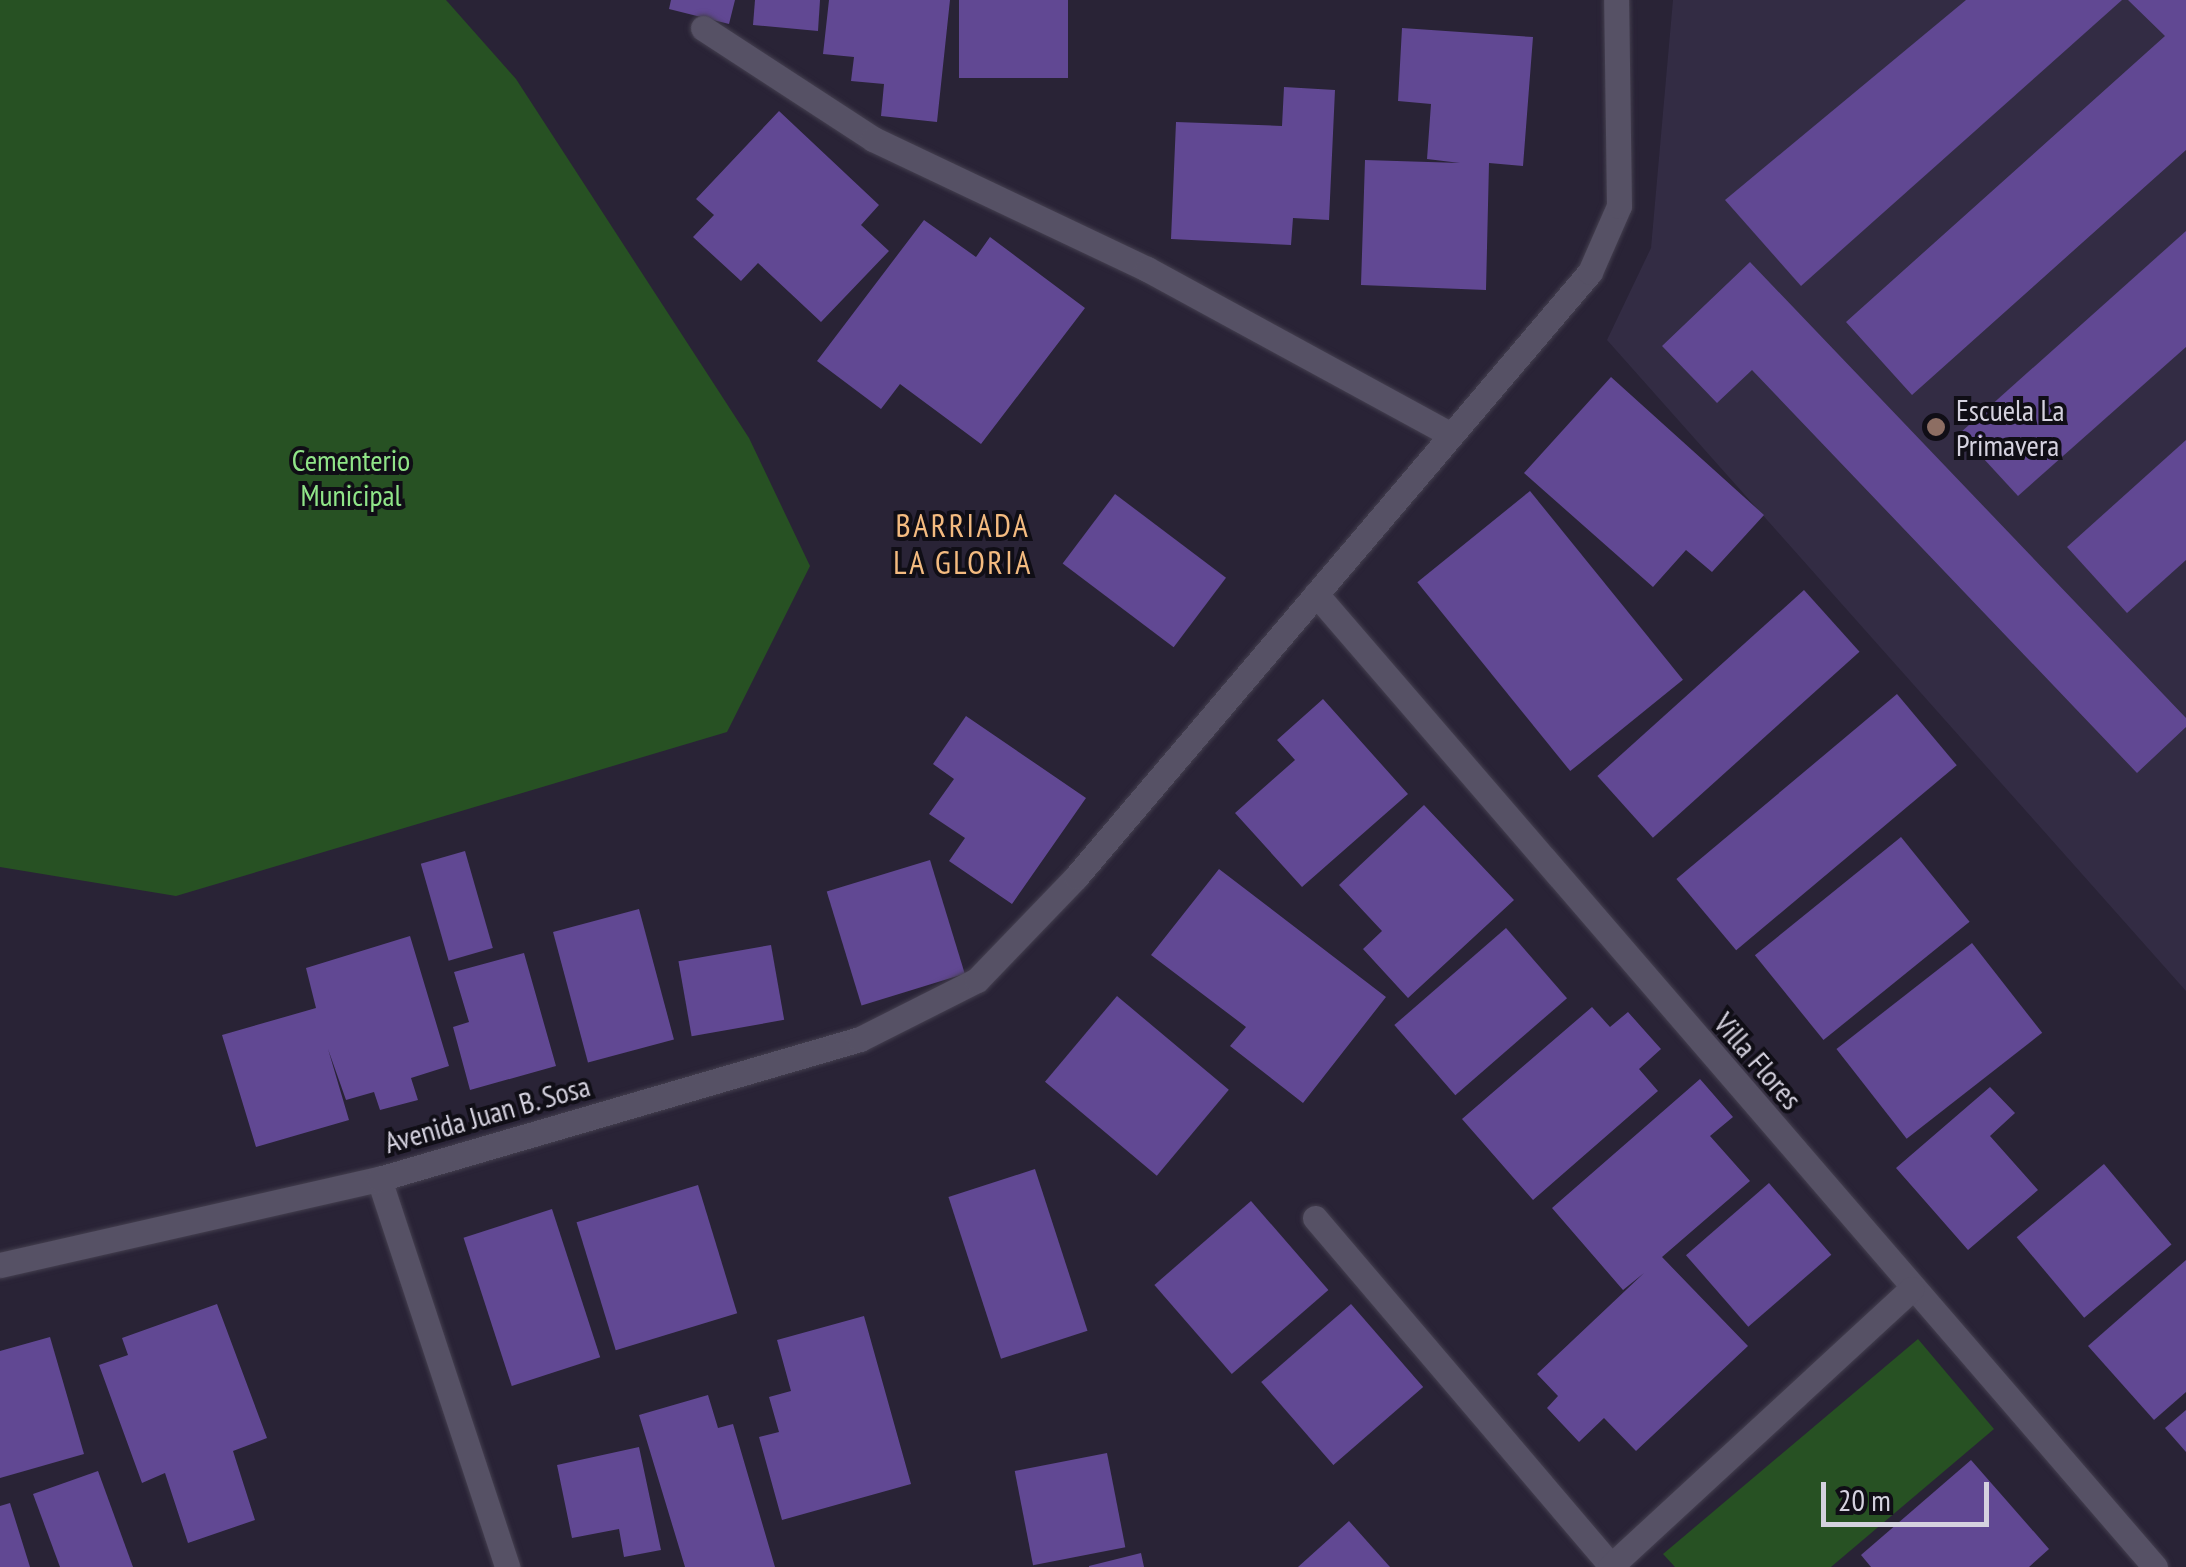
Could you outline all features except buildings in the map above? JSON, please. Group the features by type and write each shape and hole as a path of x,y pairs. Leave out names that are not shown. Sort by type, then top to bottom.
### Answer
{"street":[{"name":"Avenida Juan B. Sosa","path":"0,1265 378,1179 860,1039 978,980 1076,877 1590,272 1618,206 1616,0"},
{"path":"703,28 873,139 1147,269 1451,435"},
{"name":"Villa Flores","path":"1316,594 2155,1567"},
{"path":"378,1179 507,1567"},
{"path":"1315,1218 1610,1566 1911,1288"}],"shaded area":[{"name":"Escuela La Primavera","path":"1673,0 2186,0 2186,991 1607,340 1651,248"}],"green space":[{"name":"Cementerio Municipal","path":"0,0 446,0 516,79 749,438 810,566 727,732 176,896 0,867"},
{"path":"1918,1339 1994,1429 1831,1567 1675,1567 1663,1554"}],"place":[{"name":"Escuela La Primavera","path":"1936,427"}],"district":[{"name":"BARRIADA LA GLORIA","path":"963,544"}]}
